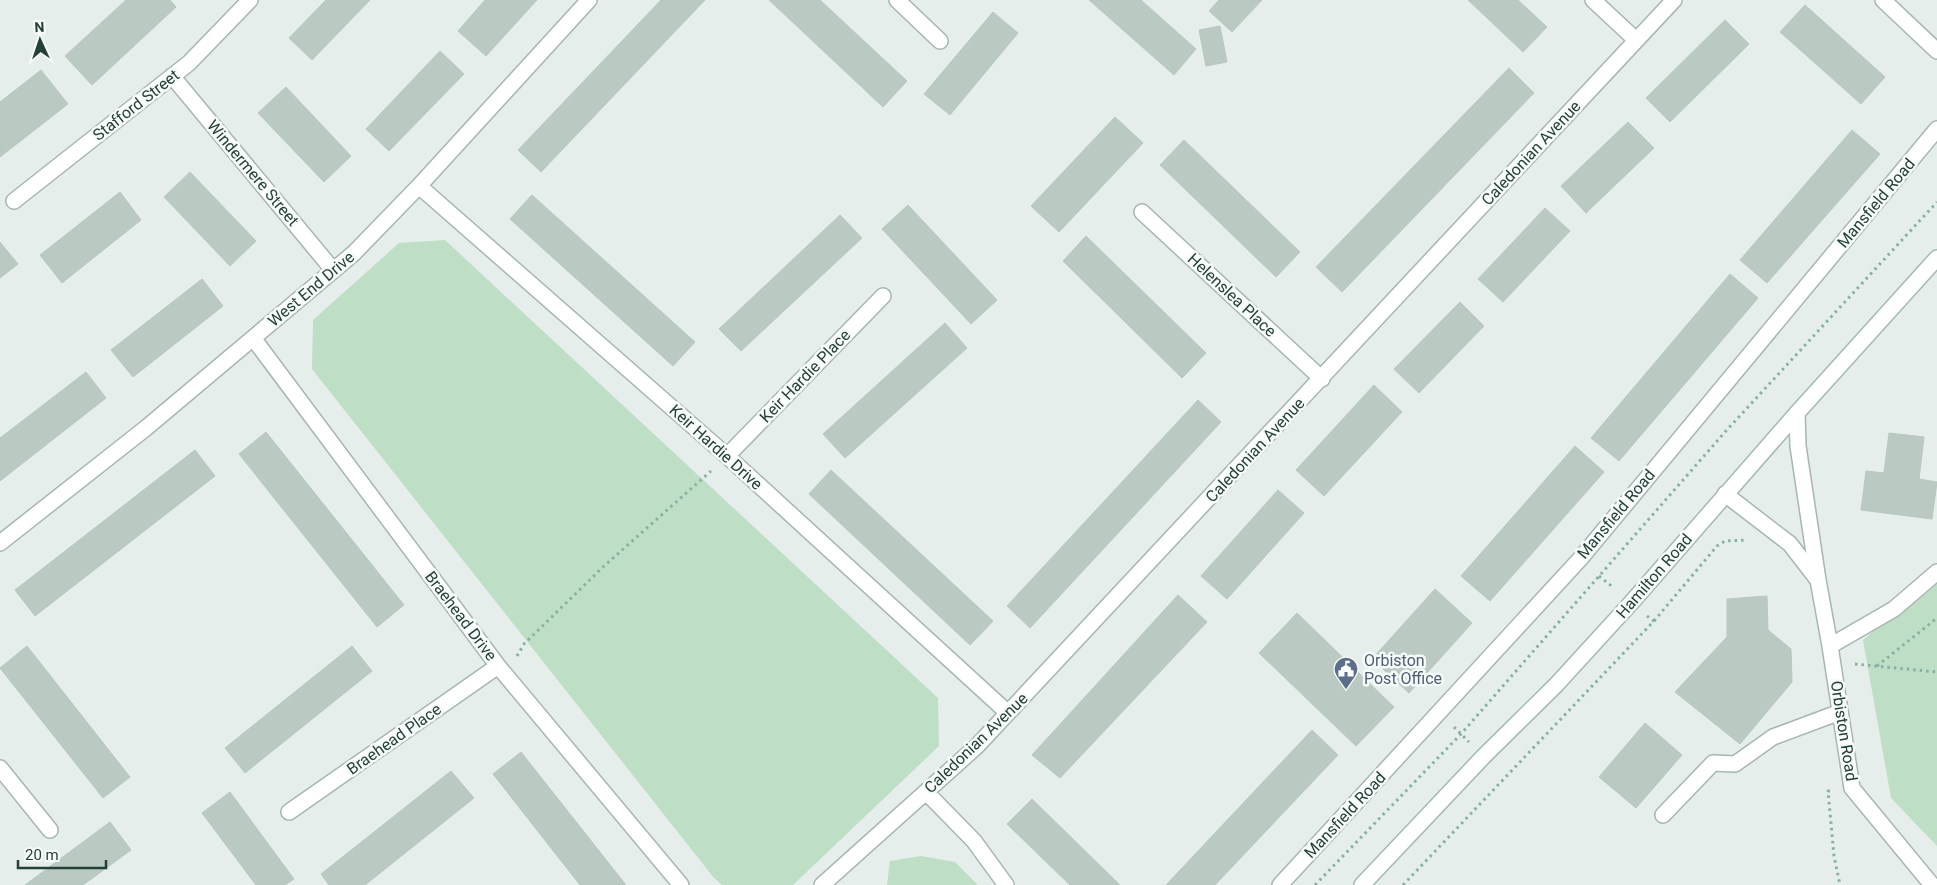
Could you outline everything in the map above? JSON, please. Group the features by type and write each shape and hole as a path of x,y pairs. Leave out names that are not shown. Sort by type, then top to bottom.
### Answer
{"street":[{"name":"Stafford Street","path":"14,201 189,63 250,0"},
{"name":"West End Drive","path":"0,542 146,428 354,253 589,0"},
{"path":"897,0 940,41"},
{"path":"1592,0 1636,40"},
{"name":"Caledonian Avenue","path":"824,884 977,746 1322,379 1674,0"},
{"path":"1883,0 1937,51"},
{"name":"Windermere Street","path":"172,76 333,270"},
{"name":"Mansfield Road","path":"1280,885 1580,559 1937,129"},
{"name":"Keir Hardie Drive","path":"418,186 727,456 1008,713"},
{"name":"Helenslea Place","path":"1142,212 1322,379"},
{"name":"Hamilton Road","path":"1362,885 1484,756 1556,685 1631,603 1796,413 1937,258"},
{"name":"Keir Hardie Place","path":"727,456 883,296"},
{"name":"Braehead Drive","path":"253,338 502,672 681,885"},
{"name":"Orbiston Road","path":"1796,413 1798,446 1818,580 1833,662 1852,788 1932,885"},
{"name":"Orbiston Road","path":"1725,494 1790,544 1818,580"},
{"path":"1830,646 1894,609 1937,572"},
{"name":"Braehead Place","path":"289,812 502,672"},
{"path":"1663,815 1713,762 1736,764 1772,737 1840,712"},
{"path":"0,768 50,830"},
{"path":"926,792 974,841 1006,885"}],"path":[{"path":"1315,885 1461,734 1719,440 1937,202"},
{"path":"502,672 524,644 603,567 727,456"},
{"path":"1654,621 1717,546 1725,542 1749,540 1762,523"},
{"path":"1876,666 1937,618"},
{"path":"1833,662 1937,672"},
{"path":"1840,885 1834,856 1828,792 1852,788"}],"green space":[{"path":"445,240 938,698 939,746 793,885 722,885 714,878 312,369 313,320 399,243"},
{"path":"1937,576 1937,846 1891,798 1863,640"},
{"path":"921,856 955,862 978,885 887,885 890,861"}],"building":[{"path":"126,0 170,0 176,7 92,85 65,56"},
{"path":"326,0 370,0 312,60 289,38"},
{"path":"485,0 537,0 486,56 458,31"},
{"path":"661,0 705,0 541,172 518,150"},
{"path":"769,0 820,0 907,81 883,107"},
{"path":"1089,0 1141,0 1196,49 1174,75"},
{"path":"1219,0 1262,0 1232,32 1209,11"},
{"path":"1468,0 1518,0 1547,27 1523,52"},
{"path":"1805,5 1885,77 1861,104 1780,32"},
{"path":"993,12 1018,33 950,115 924,94"},
{"path":"1725,20 1749,44 1670,122 1646,98"},
{"path":"1220,26 1227,62 1206,66 1199,30"},
{"path":"440,51 464,74 389,151 366,129"},
{"path":"1509,68 1534,93 1342,292 1316,267"},
{"path":"41,70 68,104 0,157 0,102"},
{"path":"286,87 351,156 324,182 258,113"},
{"path":"1115,117 1143,143 1059,232 1031,206"},
{"path":"1628,122 1654,148 1586,213 1561,186"},
{"path":"1852,130 1880,154 1767,283 1740,260"},
{"path":"1184,140 1300,252 1276,277 1160,165"},
{"path":"190,172 256,241 230,266 164,197"},
{"path":"120,192 141,220 62,283 40,255"},
{"path":"532,195 695,342 673,366 510,219"},
{"path":"908,205 997,300 971,324 882,229"},
{"path":"1545,208 1570,231 1503,302 1478,279"},
{"path":"840,215 862,238 741,351 719,329"},
{"path":"1086,236 1206,353 1182,378 1063,261"},
{"path":"0,242 18,264 0,278"},
{"path":"1730,274 1758,298 1619,461 1591,438"},
{"path":"202,279 223,306 133,377 111,350"},
{"path":"1460,302 1484,326 1419,393 1394,369"},
{"path":"945,323 967,348 845,458 823,434"},
{"path":"86,372 106,398 0,481 0,438"},
{"path":"1374,385 1402,412 1324,496 1296,470"},
{"path":"1198,400 1221,422 1030,628 1007,606"},
{"path":"266,432 404,605 377,627 239,454"},
{"path":"1889,433 1924,437 1919,479 1937,482 1932,519 1861,510 1866,471 1884,473"},
{"path":"1575,446 1604,472 1490,601 1461,576"},
{"path":"195,450 215,476 35,616 15,590"},
{"path":"831,470 993,621 970,645 809,494"},
{"path":"1278,490 1304,513 1227,599 1201,576"},
{"path":"1435,589 1472,623 1409,693 1372,659"},
{"path":"1178,595 1207,622 1060,778 1032,755"},
{"path":"1767,596 1768,630 1791,649 1792,682 1740,744 1675,692 1727,637 1727,599"},
{"path":"1297,613 1394,707 1356,746 1259,653"},
{"path":"27,646 130,777 103,798 0,668"},
{"path":"352,646 372,671 245,773 225,748"},
{"path":"1645,723 1682,755 1636,808 1599,777"},
{"path":"1312,730 1338,755 1215,885 1166,885"},
{"path":"521,752 626,885 580,885 493,774"},
{"path":"451,771 474,798 365,885 329,885 321,874"},
{"path":"230,792 294,879 285,885 256,885 202,813"},
{"path":"1032,799 1120,885 1070,885 1007,824"},
{"path":"110,822 131,850 83,885 25,885"}],"place":[{"name":"Orbiston Post Office","path":"1346,690"}]}
